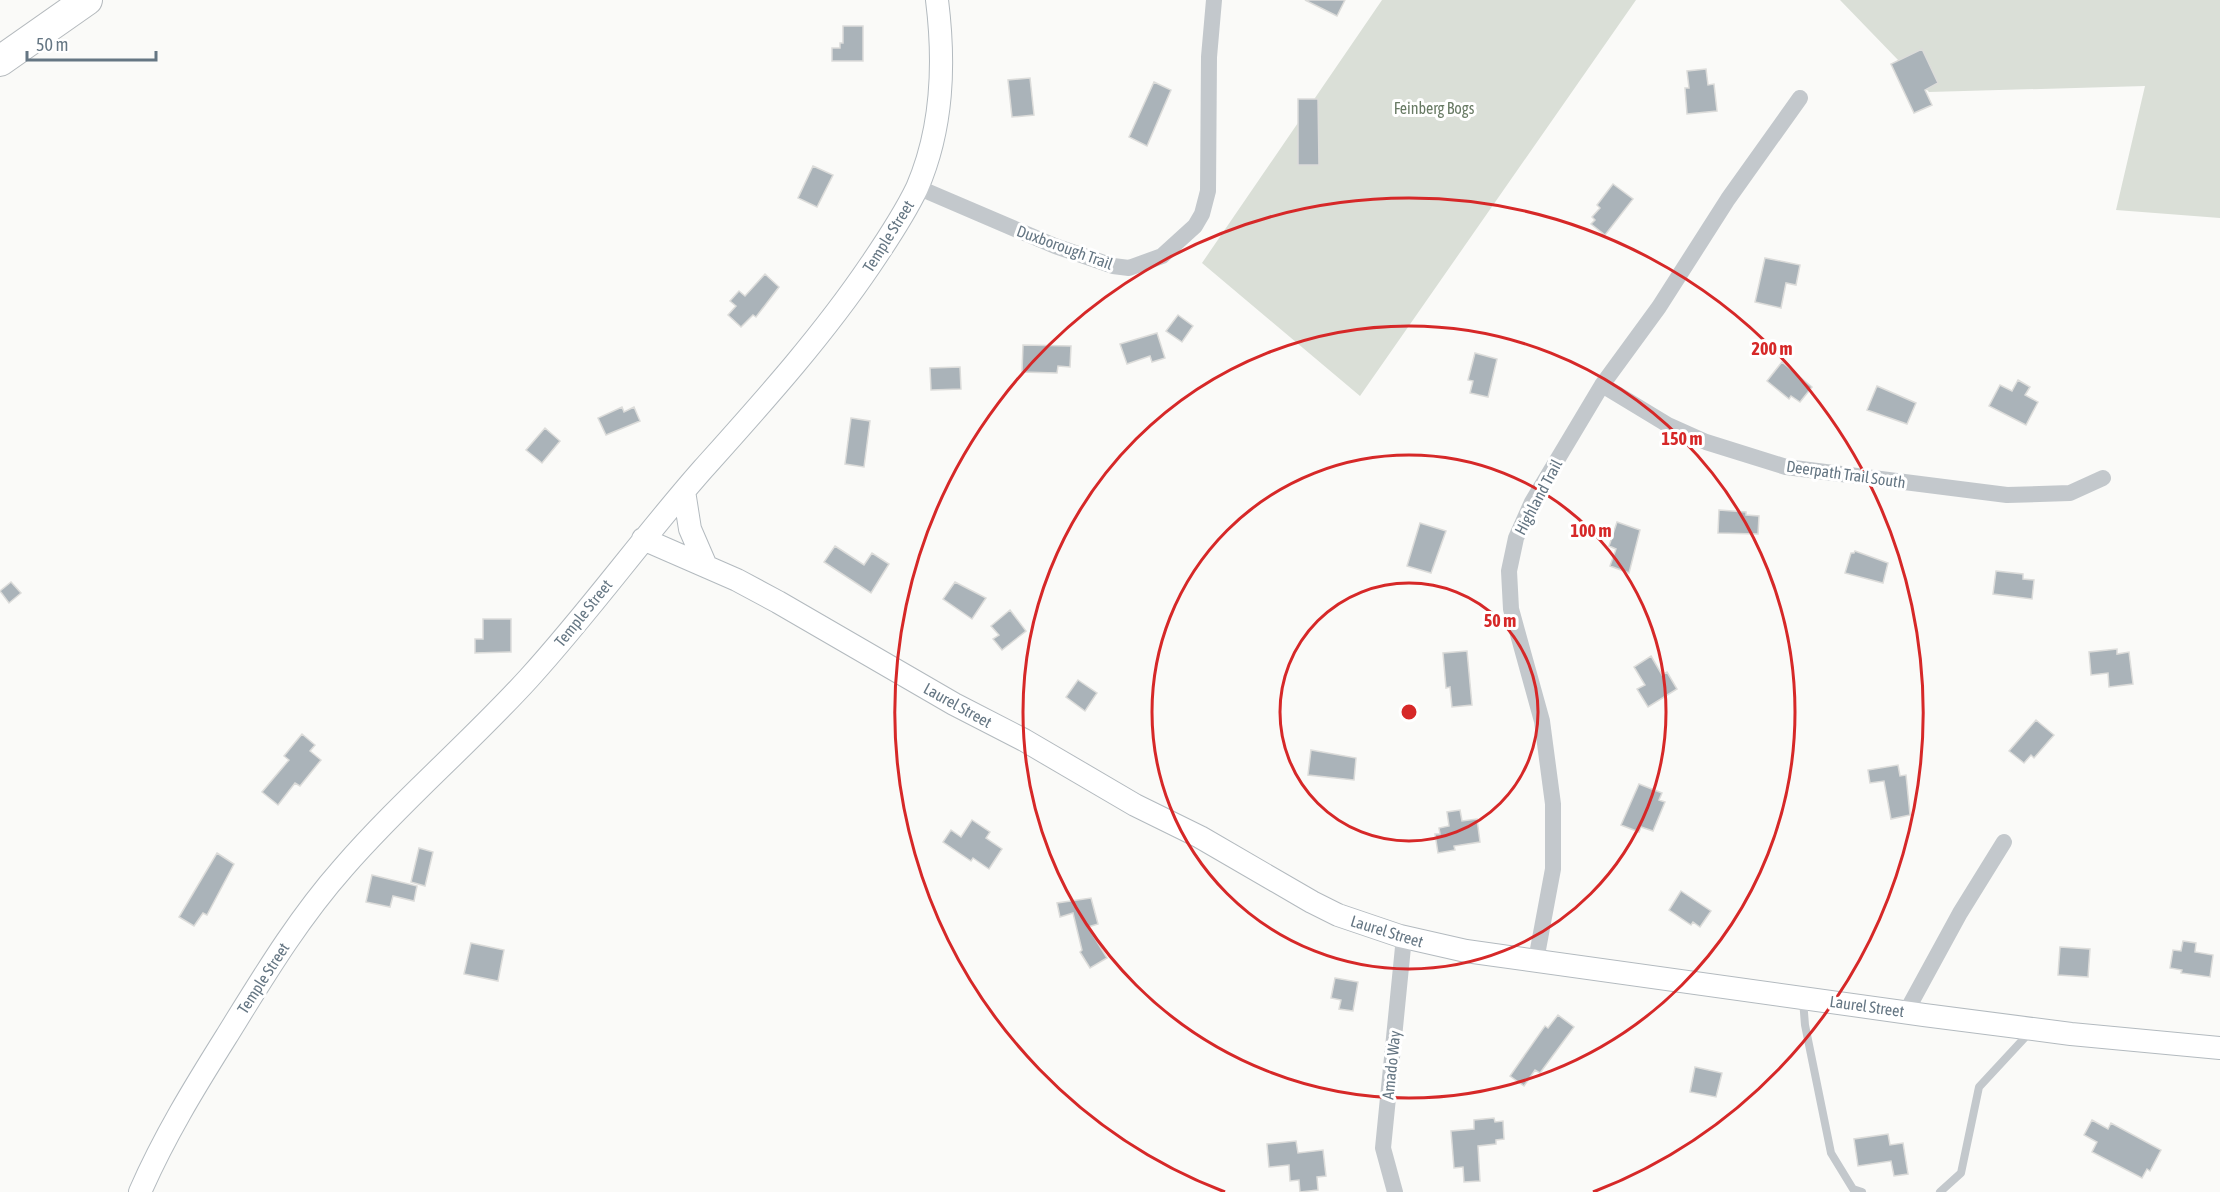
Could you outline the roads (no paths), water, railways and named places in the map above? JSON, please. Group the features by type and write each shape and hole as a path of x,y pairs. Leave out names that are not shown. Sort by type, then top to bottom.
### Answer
{"highway":[{"path":"0,61 87,0"}],"main road":[{"name":"Temple Street","path":"140,1192 171,1126 192,1090 282,947 322,893 369,840 529,678 643,539 829,323 886,242 917,187 930,149 939,104 942,53 937,0"},
{"path":"684,492 690,529 706,566"},
{"name":"Laurel Street","path":"643,539 706,566 778,602 1135,805 1200,837 1312,902 1348,919 1404,937 1466,951 2032,1029 2220,1048"}],"street":[{"name":"Duxborough Trail","path":"917,187 1054,246 1113,266 1129,268 1161,256 1195,226 1202,214 1208,191 1208,84 1214,0"},
{"name":"Highland Trail","path":"1536,960 1553,869 1553,804 1542,721 1515,629 1509,571 1516,538 1532,502 1602,385 1659,307 1728,199 1800,98"},
{"name":"Deerpath Trail South","path":"1602,385 1668,425 1706,442 1786,466 2007,495 2070,493 2103,477"},
{"path":"1906,1012 1960,913 2004,842"},
{"name":"Amado Way","path":"1395,1192 1383,1148 1404,937"}],"lane":[{"path":"1803,997 1805,1026 1831,1153 1853,1189 1862,1192"},
{"path":"1940,1192 1961,1173 1979,1087 2032,1029"}],"park label":[{"name":"Feinberg Bogs","path":"1434,108"}]}
